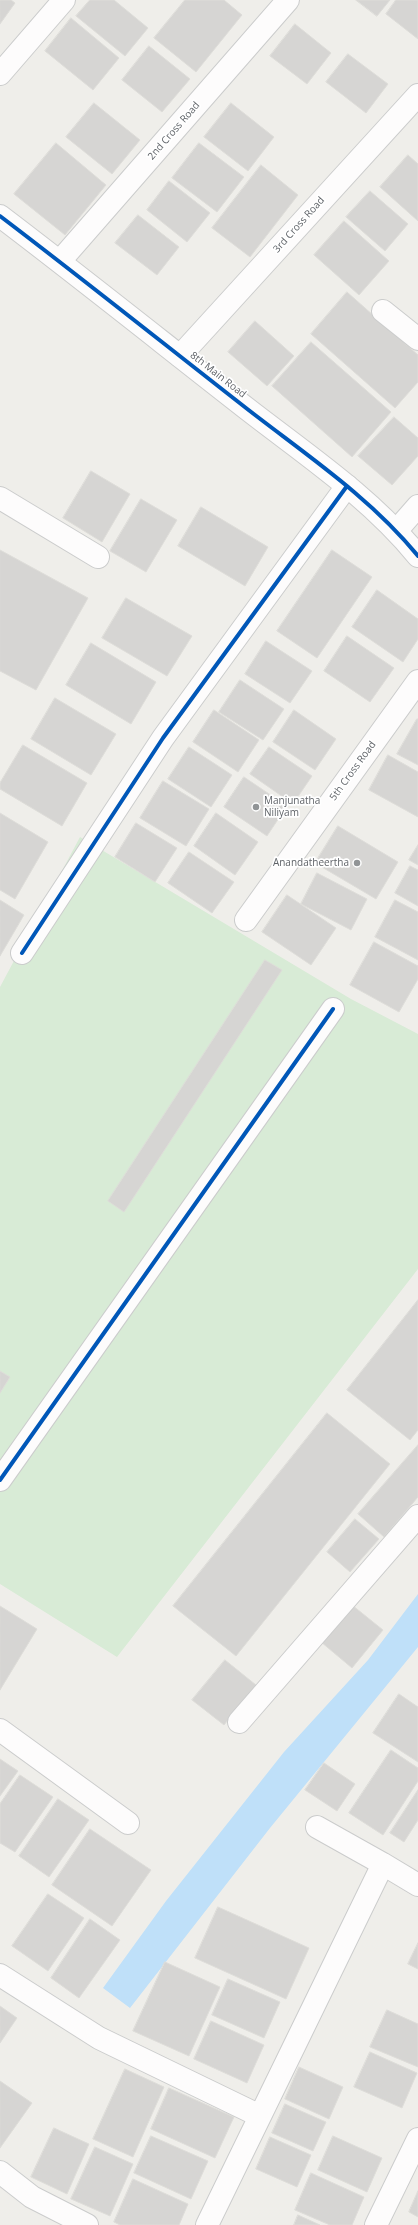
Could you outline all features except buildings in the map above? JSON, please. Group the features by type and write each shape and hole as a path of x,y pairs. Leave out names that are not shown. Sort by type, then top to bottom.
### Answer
{"street":[{"path":"0,74 64,0"},
{"name":"2nd Cross Road","path":"60,261 288,0"},
{"name":"3rd Cross Road","path":"180,356 418,95"},
{"name":"8th Main Road","path":"0,216 60,261 347,486 397,530 418,556"},
{"path":"383,310 418,340"},
{"path":"22,953 163,738 347,486"},
{"path":"0,498 98,557"},
{"path":"397,530 418,506"},
{"name":"5th Cross Road","path":"246,920 418,681"},
{"path":"0,1480 333,1009"},
{"path":"239,1722 418,1516"},
{"path":"0,1730 128,1823"},
{"path":"317,1827 418,1885"},
{"path":"206,2225 383,1864"},
{"path":"0,1974 99,2038 260,2116"},
{"path":"376,2225 418,2139"},
{"path":"0,2172 32,2197 87,2225"}],"green space":[{"path":"80,837 351,999 418,1034 418,1269 117,1657 0,1584 0,987"}],"water":[{"path":"418,1594 418,1647 270,1828 130,2008 103,1988 166,1901 284,1752 368,1660"}],"cycle path":[{"path":"0,216 246,408 314,459 379,514 418,556"},
{"path":"22,953 163,738 347,486"},
{"path":"0,1480 333,1009"}],"place":[{"name":"Manjunatha Niliyam","path":"256,807"},
{"name":"Anandatheertha","path":"357,863"}]}
